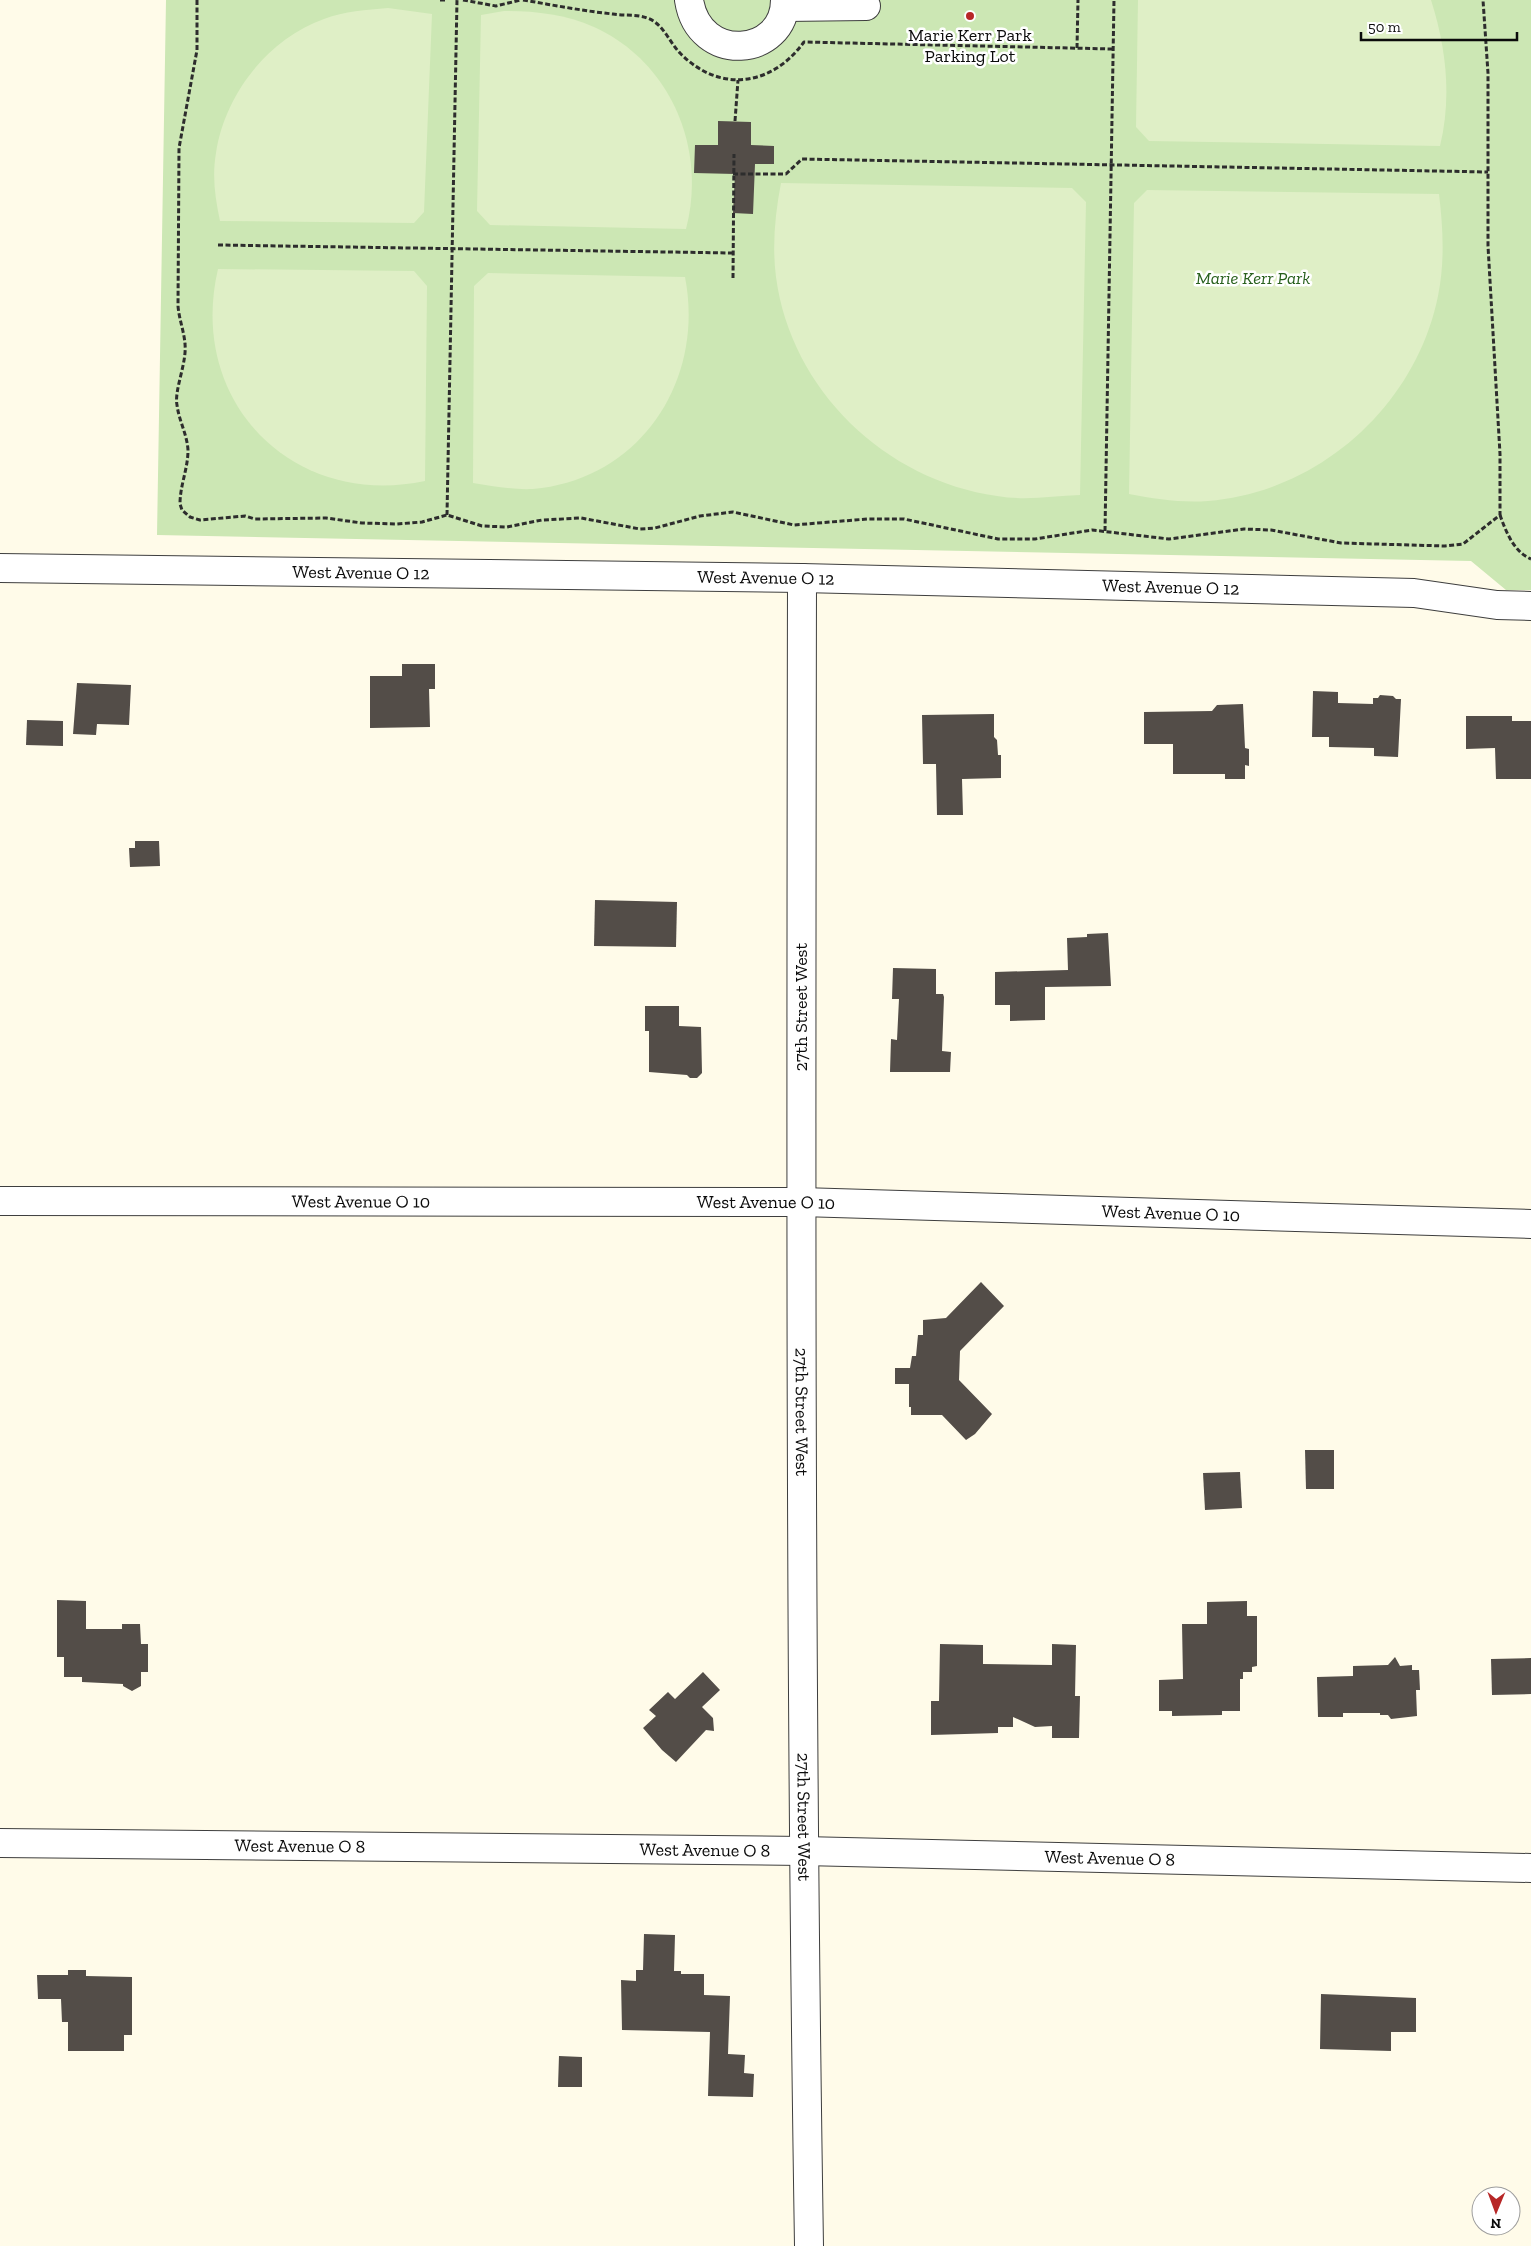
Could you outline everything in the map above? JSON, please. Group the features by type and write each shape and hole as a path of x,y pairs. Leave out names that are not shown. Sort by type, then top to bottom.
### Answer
{"street":[{"path":"689,0 691,13 699,27 710,38 724,44 740,46 756,43 769,34 779,22 785,4 866,6"},
{"name":"West Avenue O 12","path":"0,568 802,578 1414,593 1497,605 1531,606"},
{"name":"27th Street West","path":"802,578 803,1851 809,2246"},
{"name":"West Avenue O 10","path":"0,1201 801,1202 1531,1224"},
{"name":"West Avenue O 8","path":"0,1843 803,1851 1531,1868"}],"path":[{"path":"198,0 196,50 178,162 178,306 185,343 182,379 176,399 187,436 188,450 187,466 180,498 182,510 190,517 200,520 236,516 255,519 326,518 379,524 410,524 447,515 482,526 496,527 554,519 581,518 640,529 656,528 700,516 734,512 794,525 867,519 904,519 998,538 1035,539 1078,532 1105,531 1169,539 1231,530 1258,529 1341,543 1454,546 1472,538 1500,515"},
{"path":"440,0 445,0"},
{"path":"447,515 450,249 457,0"},
{"path":"463,0 496,6 522,0 645,17 658,23 680,53 696,66 712,74 738,80 758,77 777,70 795,54 804,42 1113,48"},
{"path":"1077,48 1078,0"},
{"path":"1105,531 1114,0"},
{"path":"1483,0 1488,73 1488,246 1500,473 1500,515 1512,541 1520,552 1531,559"},
{"path":"735,121 738,80"},
{"path":"733,278 734,154"},
{"path":"733,174 786,174 802,159 1488,172"},
{"path":"218,246 732,253"}],"green space":[{"name":"Marie Kerr Park","path":"166,0 1531,0 1531,590 1506,590 1471,561 157,535"},
{"path":"1138,0 1431,0 1444,54 1446,72 1446,109 1440,146 1149,141 1136,127"},
{"path":"388,8 432,14 424,212 414,223 220,221 214,170 216,153 221,131 229,110 239,90 252,71 285,40 304,28 340,14"},
{"path":"504,11 550,14 594,27 621,42 644,62 662,85 677,111 686,139 691,169 691,199 686,229 490,225 477,211 481,15"},
{"path":"781,183 1072,188 1086,202 1080,495 1029,498 1008,497 956,487 917,471 882,449 850,423 823,392 801,357 785,318 776,277 774,254 776,218"},
{"path":"1147,190 1439,194 1442,270 1438,296 1426,336 1409,373 1385,406 1357,436 1324,461 1288,480 1249,494 1208,501 1168,500 1129,494 1134,203"},
{"path":"218,269 414,271 427,286 425,481 377,485 332,478 293,461 260,435 235,401 219,362 213,317"},
{"path":"488,273 685,277 689,315 685,352 674,386 657,417 634,444 606,466 572,481 533,489 473,483 474,286"}],"building":[{"path":"718,121 751,122 751,145 774,146 774,164 755,164 753,214 733,213 735,174 694,173 695,145 718,145"},
{"path":"402,664 435,664 435,689 429,689 430,727 370,728 370,676 402,676"},
{"path":"77,683 131,685 129,725 97,724 96,735 73,734"},
{"path":"1313,691 1338,692 1338,703 1373,704 1373,698 1378,698 1380,695 1401,699 1398,757 1374,756 1374,748 1329,747 1329,737 1312,737"},
{"path":"1243,704 1245,748 1249,749 1249,766 1245,765 1245,779 1225,779 1225,774 1173,774 1173,744 1144,744 1144,712 1212,711 1217,705"},
{"path":"994,714 994,737 997,740 998,755 1001,755 1001,778 962,779 963,815 937,815 936,764 923,764 922,715"},
{"path":"1466,716 1512,716 1512,721 1531,721 1531,779 1496,779 1495,748 1466,749"},
{"path":"27,720 63,721 63,746 26,745"},
{"path":"135,841 159,841 160,866 130,867 129,848 135,848"},
{"path":"595,900 677,902 676,947 594,946"},
{"path":"1108,933 1111,986 1045,987 1045,1020 1010,1021 1010,1005 995,1005 995,972 1068,970 1067,938 1087,937 1087,934"},
{"path":"893,968 936,969 936,994 943,994 944,997 942,1051 951,1052 950,1072 890,1072 891,1039 897,1040 899,999 892,999"},
{"path":"645,1006 679,1006 679,1026 701,1027 702,1073 697,1078 690,1078 687,1075 649,1072 649,1031 645,1031"},
{"path":"981,1282 1004,1306 960,1351 959,1380 992,1414 975,1434 966,1440 942,1415 911,1415 909,1384 895,1384 895,1368 910,1368 912,1356 916,1356 918,1335 923,1335 923,1320 946,1318"},
{"path":"1305,1450 1334,1450 1334,1489 1306,1489"},
{"path":"1240,1472 1242,1508 1205,1510 1203,1473"},
{"path":"57,1600 86,1601 86,1629 122,1629 122,1624 140,1624 141,1644 148,1644 148,1672 141,1672 141,1686 132,1691 123,1686 123,1684 82,1682 82,1677 64,1677 64,1657 57,1657"},
{"path":"1247,1601 1247,1616 1257,1616 1257,1666 1252,1667 1252,1672 1243,1672 1243,1679 1240,1679 1240,1711 1222,1711 1222,1715 1172,1716 1172,1711 1159,1711 1159,1680 1183,1679 1182,1624 1207,1624 1207,1602"},
{"path":"940,1644 983,1645 983,1664 1052,1665 1052,1644 1076,1645 1075,1696 1080,1696 1079,1738 1052,1738 1052,1726 1035,1727 1013,1717 1013,1727 998,1727 998,1733 931,1735 931,1701 939,1701"},
{"path":"1395,1657 1400,1666 1412,1665 1412,1670 1419,1670 1420,1690 1416,1690 1417,1716 1391,1719 1388,1715 1380,1715 1380,1713 1343,1713 1343,1717 1318,1717 1317,1677 1353,1676 1353,1666 1388,1665"},
{"path":"1531,1658 1531,1694 1492,1695 1491,1659"},
{"path":"703,1672 720,1690 702,1707 713,1718 714,1731 706,1730 676,1762 662,1750 643,1728 656,1716 649,1710 668,1692 675,1699"},
{"path":"644,1934 675,1935 674,1971 681,1971 681,1974 704,1974 704,1995 730,1996 728,2054 745,2055 744,2073 754,2074 753,2097 708,2096 710,2032 622,2030 621,1980 636,1981 636,1970 643,1970"},
{"path":"68,1970 86,1970 86,1976 132,1977 132,2035 124,2035 124,2051 68,2051 68,2022 62,2022 61,1999 38,1999 37,1975 68,1975"},
{"path":"1321,1994 1416,1998 1416,2032 1391,2032 1391,2051 1320,2049"},
{"path":"559,2056 582,2057 582,2087 558,2087"}],"place":[{"name":"Marie Kerr Park Parking Lot","path":"970,16"}]}
